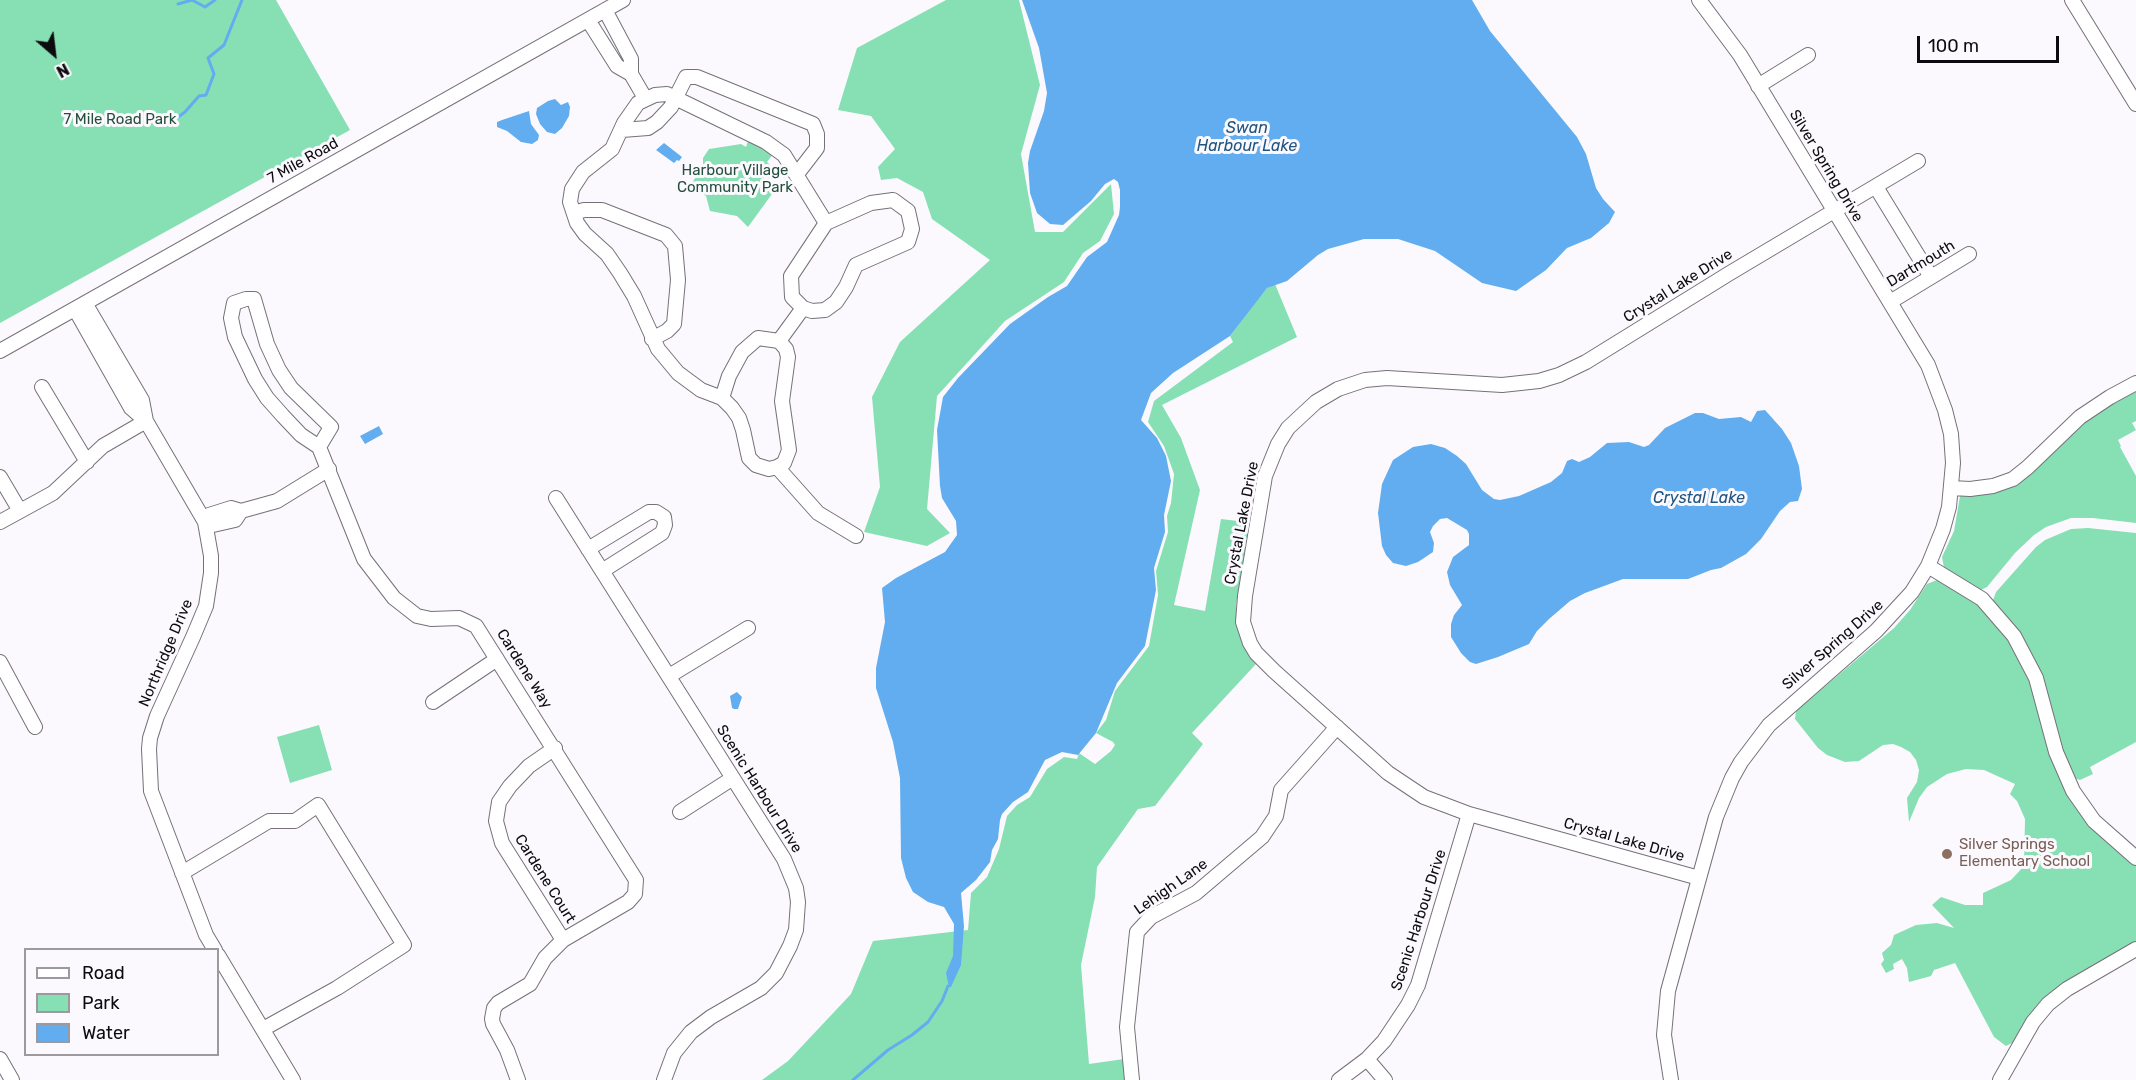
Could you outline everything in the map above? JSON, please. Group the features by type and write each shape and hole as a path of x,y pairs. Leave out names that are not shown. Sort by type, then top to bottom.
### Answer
{"street":[{"name":"7 Mile Road","path":"0,351 623,0"},
{"name":"Silver Spring Drive","path":"1671,1080 1664,1035 1672,972 1725,792 1741,762 1761,734 1779,715 1892,616 1912,592 1928,566 1943,529 1952,488 1953,463 1951,434 1940,393 1928,365 1740,55 1699,0"},
{"path":"2072,0 2136,104"},
{"path":"605,10 631,59 631,74 645,99"},
{"path":"588,20 617,66 631,74"},
{"path":"1758,86 1808,55"},
{"path":"622,130 648,128 657,123 677,98 686,78 697,77 813,124 817,135 817,148 797,174"},
{"path":"722,398 729,376 742,352 758,338 779,341 786,349 788,357 782,401 789,450 784,462 769,469 752,462 739,418 732,408 722,398 701,390 678,373 652,339 634,296 620,273 607,254 585,234 577,223 570,202 572,189 578,178 589,166 612,149 630,112 645,99 667,94 737,130 766,142 784,155 826,223"},
{"path":"1834,211 1918,161"},
{"path":"1876,187 1931,277"},
{"path":"893,200 908,211 912,230 908,242 856,265 836,302 825,310 812,311 802,308 792,297 791,276 826,223 871,203 893,200"},
{"path":"574,213 584,210 602,210 666,235 675,246 678,279 674,324 667,331 652,339"},
{"name":"Crystal Lake Drive","path":"1699,878 1439,804 1409,788 1388,773 1256,653 1243,622 1245,596 1265,476 1278,444 1299,417 1326,395 1350,384 1387,378 1502,386 1539,381 1559,375 1586,362 1834,211"},
{"name":"Dartmouth","path":"1890,302 1969,254"},
{"path":"254,299 267,344 279,370 291,388 331,427 319,447 301,435 283,416 267,398 255,379 235,337 231,318 234,303 254,299"},
{"name":"Northridge Drive","path":"80,306 142,400 146,421 205,522 211,556 206,606 194,637 156,716 149,749 151,791 213,948"},
{"path":"779,341 802,308"},
{"path":"1952,488 1970,489 1993,486 2013,478 2028,467 2080,417 2136,383"},
{"path":"42,387 87,462"},
{"path":"0,522 62,487 104,446 146,421"},
{"name":"Cardene Way","path":"319,447 364,560 394,598 408,610 423,618 459,618 472,623 479,630 555,748"},
{"path":"777,467 818,513 856,536"},
{"path":"205,522 213,525 235,520 241,511 278,501 329,469"},
{"path":"0,477 20,511"},
{"name":"Scenic Harbour Drive","path":"556,498 791,872 798,902 795,930 784,960 768,982 753,994 703,1022 690,1032 674,1053 664,1080"},
{"path":"588,549 649,512 656,512 663,517 665,525 662,533 602,571"},
{"path":"1928,566 1982,599 2014,636 2036,678 2056,752 2073,791 2094,821 2136,858"},
{"path":"669,676 748,628"},
{"path":"433,702 497,659"},
{"path":"0,662 35,727"},
{"name":"Lehigh Lane","path":"1132,1080 1127,1027 1137,932 1151,917 1196,893 1262,837 1276,816 1281,790 1337,727"},
{"name":"Cardene Court","path":"555,748 634,875 637,884 635,894 628,902 563,940 502,843 496,821 499,802 510,786 529,766 555,748"},
{"path":"680,812 734,778"},
{"path":"182,873 269,821 295,821 318,805 405,945 337,988 263,1029"},
{"name":"Scenic Harbour Drive","path":"1346,1078 1392,1031 1418,985 1469,814"},
{"path":"518,1080 507,1050 493,1024 493,1012 498,1003 530,984 545,958 563,940"},
{"path":"2000,1080 2033,1022 2048,1004 2067,989 2136,949"},
{"path":"219,957 293,1080"},
{"path":"0,1059 12,1080"},
{"path":"1367,1059 1385,1080"}],"green space":[{"name":"7 Mile Road Park","path":"0,0 276,0 350,130 0,323"},
{"path":"946,0 1019,0 1040,85 1021,154 1035,232 1063,232 1111,184 1114,214 1100,241 1083,253 1064,282 1005,321 937,396 927,509 950,533 927,546 864,532 880,487 872,397 900,342 990,260 932,219 923,192 897,178 881,180 878,167 895,149 871,116 838,110 857,48"},
{"name":"Harbour Village Community Park","path":"748,141 773,154 767,162 773,168 769,175 772,194 748,227 737,216 710,211 706,196 688,184 703,168 703,158 709,149 741,144 746,147"},
{"path":"1275,284 1297,337 1162,405 1181,438 1200,490 1174,605 1205,611 1221,519 1238,521 1241,511 1246,511 1250,520 1236,605 1236,619 1245,648 1256,664 1192,733 1203,744 1155,806 1138,809 1097,867 1095,897 1081,965 1089,1064 1124,1059 1126,1080 762,1080 788,1061 851,994 873,941 968,930 971,893 987,877 999,849 1007,816 1017,805 1030,797 1047,769 1064,757 1077,759 1079,753 1095,764 1115,745 1096,733 1106,720 1115,691 1149,646 1158,595 1156,571 1168,532 1167,516 1171,503 1174,474 1164,446 1148,422 1154,401 1233,342 1230,336 1260,296 1267,288"},
{"path":"2136,389 2136,421 2132,423 2136,430 2118,440 2136,476 2136,523 2071,518 2046,527 2015,553 1987,587 1980,590 1944,568 1942,557 1954,531 1960,496 1992,491 2090,417"},
{"path":"2088,528 2136,533 2136,742 2090,767 2093,774 2080,780 2074,778 2067,767 2046,690 1993,600 1996,592 2045,540 2071,529"},
{"path":"1937,580 1972,600 2009,639 2024,666 2036,696 2050,752 2106,840 2136,865 2136,943 2096,968 2016,1041 2006,1046 1994,1037 1955,963 1934,970 1931,976 1909,982 1907,968 1902,959 1893,964 1894,969 1886,973 1881,964 1884,960 1882,953 1891,945 1894,935 1916,925 1937,923 1954,928 1932,905 1941,897 1965,905 1983,905 1983,893 2011,880 2024,866 2025,819 2017,801 2010,794 2015,784 1984,770 1966,769 1947,774 1927,787 1919,798 1909,822 1907,798 1917,782 1919,770 1910,752 1893,744 1883,745 1859,761 1845,762 1827,755 1818,748 1795,719 1796,711 1894,628 1910,610 1927,584"},
{"path":"319,725 332,770 290,783 277,737"}],"water":[{"name":"Swan Harbour Lake","path":"1022,0 1472,0 1490,31 1577,137 1586,154 1596,188 1615,212 1609,223 1591,238 1567,248 1546,270 1516,291 1482,283 1435,251 1398,239 1364,239 1328,249 1287,281 1267,288 1230,336 1173,373 1151,393 1141,420 1157,438 1166,456 1171,481 1164,515 1165,532 1154,568 1156,590 1145,646 1117,683 1096,733 1078,755 1062,752 1045,760 1028,792 1013,802 1002,814 998,839 992,850 990,862 976,880 961,893 964,926 961,965 949,987 946,973 953,956 954,924 944,907 928,902 913,892 906,878 901,858 900,778 893,742 876,688 876,668 885,622 882,588 945,552 957,535 956,521 942,498 940,486 937,430 943,397 1010,324 1067,286 1087,257 1107,242 1119,215 1120,207 1120,190 1118,182 1114,179 1105,184 1091,201 1063,225 1050,224 1037,213 1030,193 1028,163 1044,111 1047,93 1039,48"},
{"path":"555,99 561,105 568,102 570,107 569,116 562,128 555,134 547,132 540,124 536,114 537,108"},
{"path":"529,111 531,124 539,135 538,140 532,144 521,142 507,131 497,127 497,122"},
{"path":"664,143 682,157 679,161 674,163 656,150"},
{"name":"Crystal Lake","path":"1765,410 1791,443 1799,466 1802,489 1798,501 1790,502 1780,511 1761,539 1746,554 1721,568 1688,579 1623,579 1585,593 1570,601 1549,619 1537,631 1529,644 1498,657 1476,664 1470,662 1451,637 1454,615 1462,605 1450,585 1447,572 1453,557 1469,545 1467,530 1447,518 1440,519 1430,532 1434,543 1433,552 1418,562 1406,566 1393,563 1382,546 1378,513 1382,484 1393,460 1413,447 1431,444 1445,448 1466,464 1482,490 1494,499 1500,500 1519,496 1551,482 1562,473 1567,461 1572,459 1579,462 1590,457 1607,443 1629,442 1644,447 1649,445 1665,428 1695,413 1703,413 1719,419 1741,417 1751,422 1757,411"},
{"path":"379,426 383,434 365,444 360,436"},
{"path":"737,692 742,697 738,709 734,709 730,696"}],"waterway":[{"path":"178,4 192,0 205,7 215,0"},
{"path":"167,125 185,112 199,96 206,95 214,74 208,58 224,45 242,0"},
{"path":"853,1080 888,1050 928,1022 942,1001 948,986"}],"place":[{"name":"Silver Springs Elementary School","path":"1947,854"}]}
